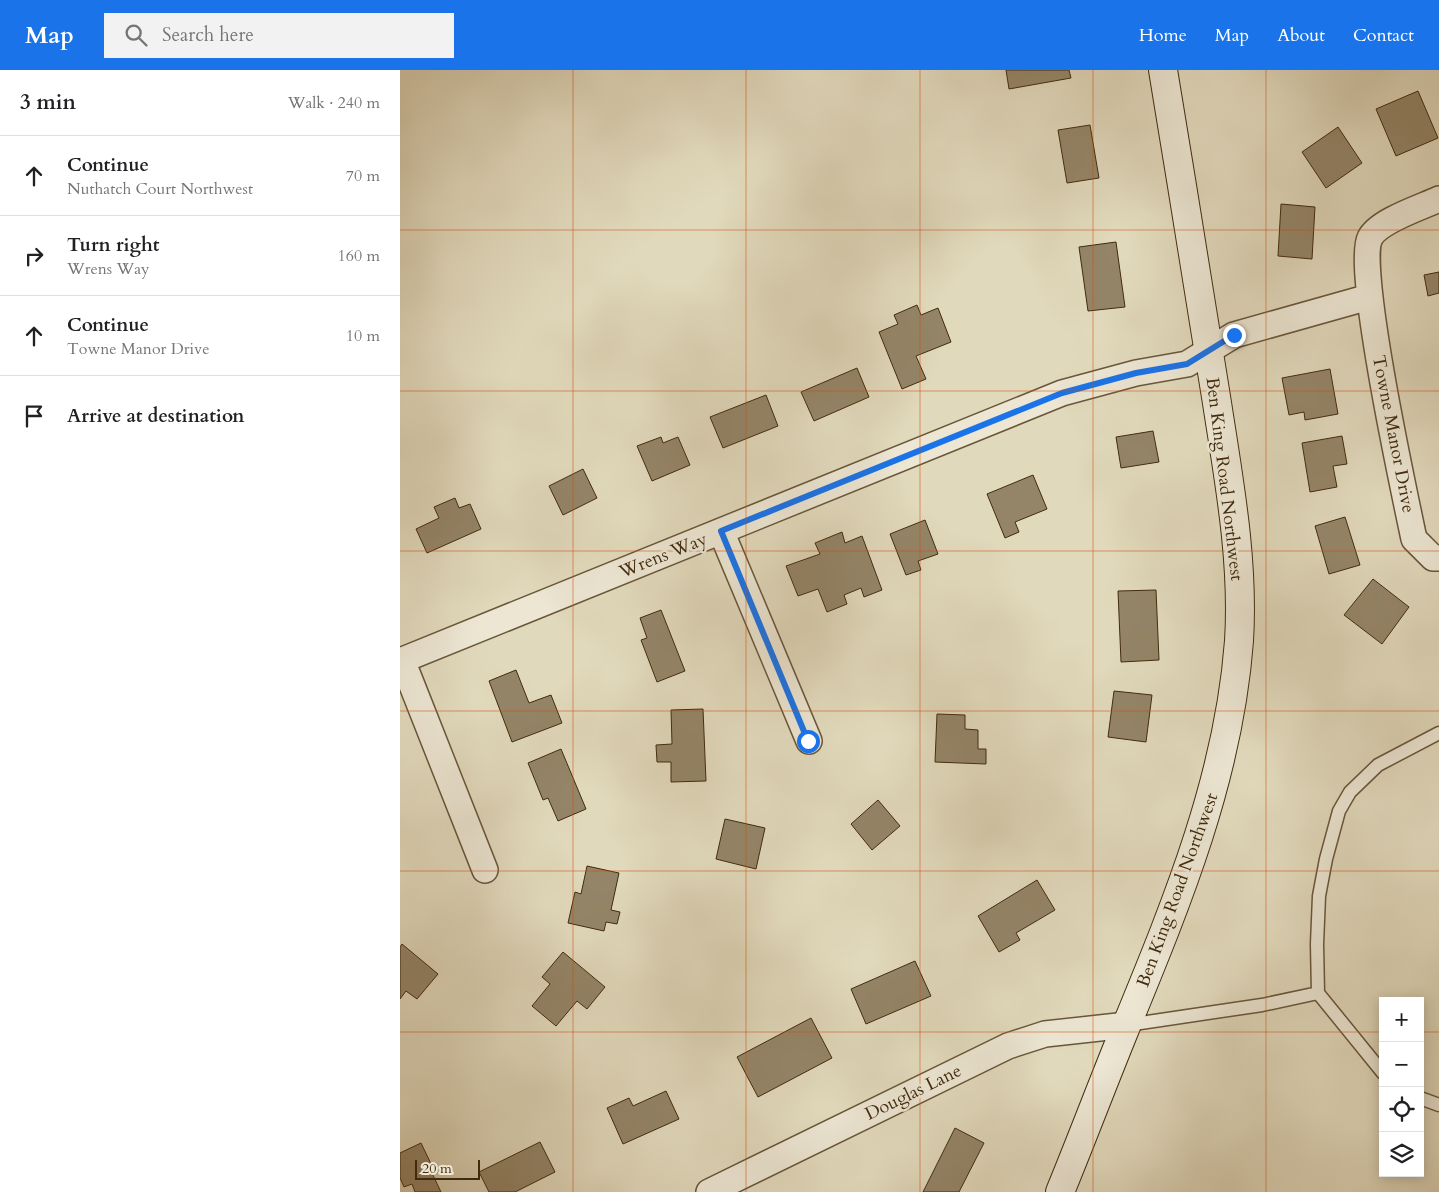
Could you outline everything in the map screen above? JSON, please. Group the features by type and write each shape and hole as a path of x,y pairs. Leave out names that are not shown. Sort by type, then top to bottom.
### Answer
{"street":[{"name":"Ben King Road Northwest","path":"1060,1192 1198,841 1217,776 1229,721 1237,664 1240,602 1237,545 1209,351 1163,70"},
{"name":"Towne Manor Drive","path":"1439,199 1382,225 1370,238 1367,254 1369,297 1414,539 1433,558 1439,558"},
{"path":"1209,351 1234,335 1369,297"},
{"name":"Wrens Way","path":"401,661 1062,393 1136,373 1187,364 1209,351"},
{"path":"721,531 808,741"},
{"path":"401,661 485,870"},
{"name":"Douglas Lane","path":"709,1192 1008,1046 1045,1034 1127,1025"}],"lane":[{"path":"1379,1068 1318,993 1317,944 1319,896 1326,859 1339,810 1350,792 1378,765 1439,733"},
{"path":"1127,1025 1262,1005 1318,993"},
{"path":"1424,1099 1439,1105"}],"building":[{"path":"1006,70 1069,70 1071,78 1009,89"},
{"path":"1418,91 1438,138 1396,156 1376,109"},
{"path":"1090,125 1099,178 1067,183 1058,130"},
{"path":"1338,127 1362,163 1326,188 1302,152"},
{"path":"1281,204 1315,207 1312,259 1278,256"},
{"path":"1116,242 1125,307 1088,311 1079,247"},
{"path":"1439,272 1439,293 1428,296 1424,275"},
{"path":"917,305 921,315 938,308 951,342 916,356 926,379 902,389 879,332 898,324 894,315"},
{"path":"857,368 869,397 814,421 801,392"},
{"path":"1330,369 1338,414 1305,420 1304,412 1289,415 1282,378"},
{"path":"766,395 778,426 723,448 710,417"},
{"path":"1153,431 1159,462 1121,468 1116,437"},
{"path":"1342,436 1347,464 1333,466 1337,487 1310,492 1302,443"},
{"path":"661,437 663,443 678,437 690,465 652,481 637,446"},
{"path":"583,469 597,498 563,515 549,486"},
{"path":"1033,475 1047,509 1015,522 1019,532 1005,538 987,494"},
{"path":"455,498 459,508 470,504 481,529 427,553 416,529 439,518 434,507"},
{"path":"1345,517 1360,565 1329,574 1315,526"},
{"path":"925,520 938,554 918,561 921,570 906,575 890,534"},
{"path":"842,532 845,543 862,536 882,590 864,597 861,588 844,595 847,604 827,612 818,589 798,596 786,566 820,554 815,543"},
{"path":"1373,579 1409,607 1382,644 1344,615"},
{"path":"1156,590 1159,660 1121,662 1118,591"},
{"path":"661,610 685,671 657,682 641,640 647,638 640,618"},
{"path":"516,670 529,703 551,695 562,723 512,742 489,681"},
{"path":"1114,691 1152,695 1146,742 1108,737"},
{"path":"703,709 706,781 671,782 671,762 657,762 656,745 672,744 671,710"},
{"path":"937,714 965,715 965,729 978,730 978,749 986,749 986,764 935,762"},
{"path":"561,749 586,809 558,821 548,798 543,800 528,763"},
{"path":"878,800 900,826 872,850 851,824"},
{"path":"725,819 765,828 756,869 716,859"},
{"path":"587,866 619,873 611,910 620,912 617,924 606,922 604,931 568,923 575,892 581,894"},
{"path":"1037,880 1055,910 1016,933 1020,940 999,952 978,916"},
{"path":"402,944 438,974 417,999 406,991 400,999 400,947"},
{"path":"563,952 605,987 587,1009 577,1001 556,1026 532,1006 550,984 542,977"},
{"path":"915,961 931,996 866,1024 851,989"},
{"path":"811,1018 832,1058 758,1097 737,1057"},
{"path":"666,1091 679,1119 623,1144 607,1108 629,1098 633,1106"},
{"path":"955,1128 984,1143 959,1192 923,1192"},
{"path":"540,1142 555,1172 515,1192 489,1192 479,1172"},
{"path":"421,1143 434,1170 431,1171 441,1192 415,1192 412,1184 404,1187 400,1178 400,1153"}],"route":[{"path":"808,741 721,531 1062,393 1136,373 1187,364 1234,335"}]}
